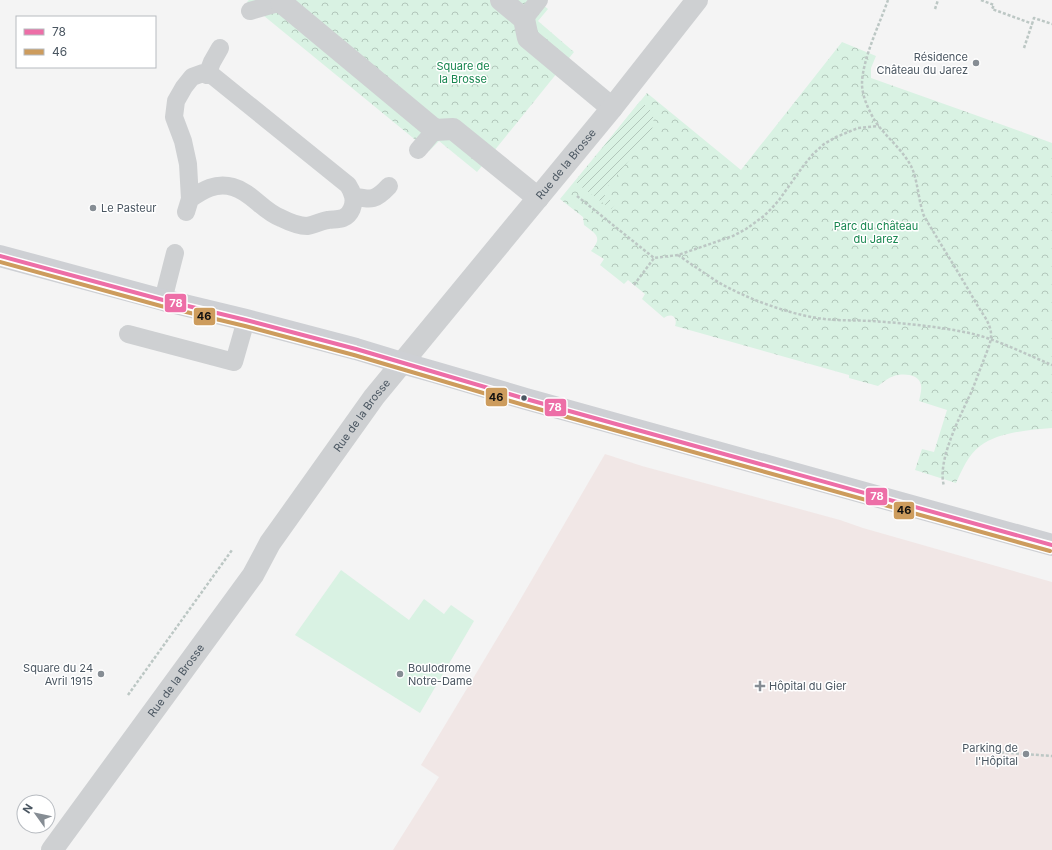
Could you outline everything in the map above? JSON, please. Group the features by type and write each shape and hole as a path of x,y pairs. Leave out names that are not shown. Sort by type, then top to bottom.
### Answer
{"main road":[{"path":"0,256 163,300 356,349 402,364 1052,545"}],"street":[{"path":"501,0 524,19 528,38 612,108"},
{"name":"Rue de la Brosse","path":"52,850 253,575 270,543 374,397 612,108 696,0"},
{"path":"282,1 435,130 453,129 538,198"}],"lane":[{"path":"524,19 539,0"},
{"path":"250,11 282,1"},
{"path":"207,75 220,48"},
{"path":"203,73 213,76 348,185 353,196 353,207 349,215 342,219 330,219 307,226 295,224 270,214 245,192 233,187 219,185 203,190 188,205 188,164 183,141 174,117 176,101 184,87 192,77 203,73"},
{"path":"418,150 435,130"},
{"path":"353,196 369,200 380,196 389,186"},
{"path":"163,300 176,253"},
{"path":"128,334 234,362 246,320"}],"path":[{"path":"888,0 868,53 864,68 862,84 865,97 875,121 905,156 911,167 924,216 984,316 991,335 989,345 946,455 942,478 945,489"},
{"path":"935,9 938,0"},
{"path":"981,0 994,4 992,9 1033,24"},
{"path":"1024,48 1034,18 1052,24"},
{"path":"572,193 654,258 678,255 733,236 764,216 779,200 813,154 824,144 836,137 858,128 880,126"},
{"path":"678,255 730,288 774,307 790,312 830,320 914,324 964,332 990,339 1052,365"},
{"path":"634,285 654,258"},
{"path":"127,696 234,548"},
{"path":"981,751 1052,756"}],"shaded area":[{"name":"Hôpital du Gier","path":"605,454 642,466 840,520 863,528 1052,582 1052,850 393,850 439,777 421,765 516,607"}],"green space":[{"name":"Square de la Brosse","path":"249,0 537,0 548,9 538,21 574,52 477,172 439,141 429,151 247,2"},
{"name":"Parc du château du Jarez","path":"842,42 876,56 871,68 871,78 1052,143 1052,428 1014,432 988,441 972,454 956,483 915,470 922,449 934,452 947,410 919,401 921,393 920,381 910,375 898,375 890,378 878,386 849,378 849,375 675,326 676,321 674,317 667,316 664,318 642,299 645,294 628,280 624,284 600,265 604,259 591,251 597,242 595,233 584,225 583,217 560,199 647,93 741,170"},
{"path":"640,101 653,115 654,119 652,129 650,135 602,193 615,204 611,209 579,185 577,180"},
{"name":"Boulodrome Notre-Dame","path":"341,570 409,620 424,599 444,614 451,605 474,621 420,713 295,635"}],"transit line":[{"name":"78","path":"0,256 163,300 356,349 526,399 1052,545"},
{"name":"46","path":"0,262 161,306 245,326 354,355 524,405 1050,551"}],"place":[{"name":"Résidence Château du Jarez","path":"976,63"},
{"name":"Le Pasteur","path":"93,208"},
{"name":"Square du 24 Avril 1915","path":"101,674"},
{"name":"Boulodrome Notre-Dame","path":"400,674"},
{"name":"Hôpital du Gier","path":"760,686"},
{"name":"Parking de l'Hôpital","path":"1026,754"}]}
